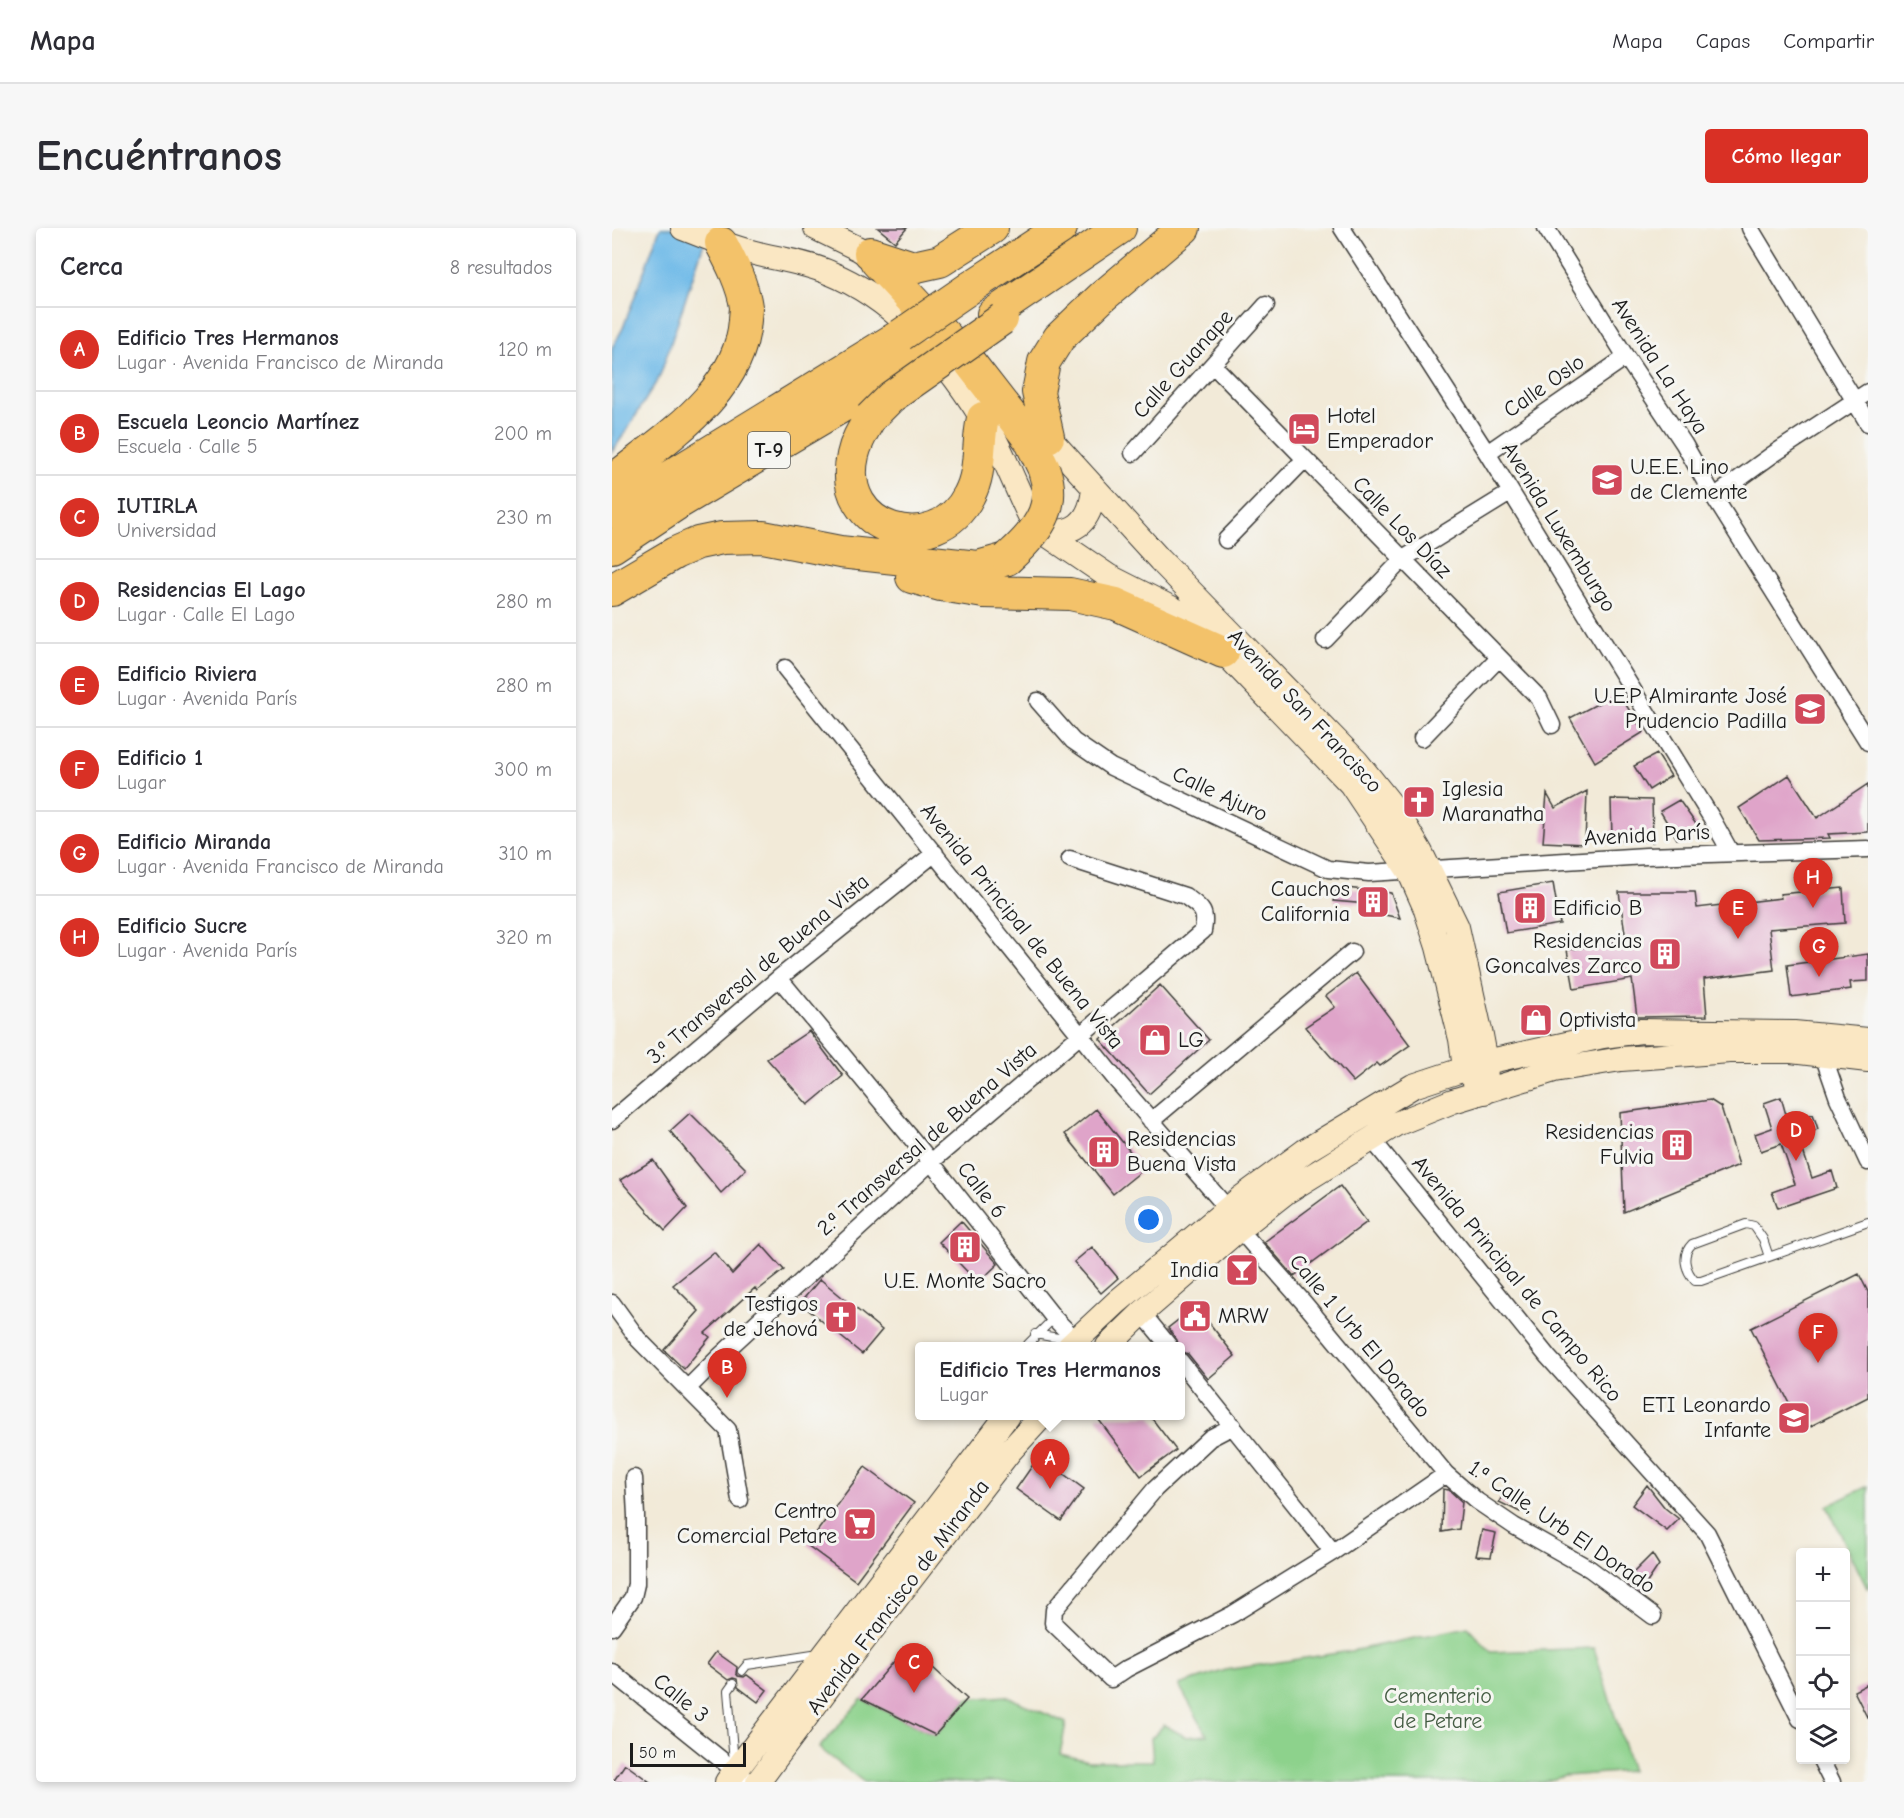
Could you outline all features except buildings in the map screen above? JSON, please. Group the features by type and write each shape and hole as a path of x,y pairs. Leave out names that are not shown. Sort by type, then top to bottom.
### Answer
{"highway":[{"path":"868,255 913,267 940,261 992,228"},
{"name":"T-9","path":"612,512 901,334 1061,228"},
{"name":"T-9","path":"612,546 680,502 998,316 1068,263 1120,228"},
{"path":"1048,437 1038,392 1044,362 1059,338 1094,304 1184,228"},
{"path":"612,481 690,417 720,386 730,371 744,336 746,307 737,278 721,243"},
{"path":"612,590 675,553 698,543 722,538 763,537 840,552 978,567 1007,559 1024,544 1035,530 1048,504 1050,486 1030,440 967,359 868,255"},
{"path":"983,418 979,435 977,473 969,497 958,511 943,522 919,531 906,532 872,518 858,502 851,484 853,455 857,441 870,418 891,397 998,316"},
{"path":"840,552 877,567 941,585 984,592 1070,594 1116,604 1223,652"}],"main road":[{"name":"Avenida San Francisco","path":"682,228 747,251 805,263 832,273 874,296 897,313 926,342 983,418 1030,516 1039,529 1108,576 1195,622 1351,784 1419,870 1457,927 1471,985 1476,1065 1485,1092"},
{"name":"Avenida San Francisco","path":"816,228 868,255 918,290 987,362 1010,396 1160,560 1356,762 1397,812 1419,870"},
{"path":"1039,529 1062,533 1073,528 1089,512 1094,488"},
{"path":"1113,1342 1234,1219 1305,1151 1413,1086 1476,1065 1603,1036 1641,1031 1794,1033 1868,1040"},
{"path":"1079,1342 1117,1302 1234,1219 1286,1192 1396,1124 1453,1101 1554,1070 1621,1059 1730,1051 1791,1052 1868,1060"},
{"name":"Avenida Francisco de Miranda","path":"737,1778 825,1653 1002,1420"},
{"name":"Avenida Francisco de Miranda","path":"758,1782 853,1654 1009,1452 1038,1420"}],"street":[{"name":"Avenida Luxemburgo","path":"1342,228 1487,453 1731,853"},
{"name":"Avenida La Haya","path":"1546,228 1626,357 1684,444 1714,497 1868,742"},
{"path":"1750,228 1861,397 1868,423"},
{"name":"Calle Guanape","path":"1133,453 1266,305"},
{"name":"Calle Oslo","path":"1487,453 1626,357"},
{"name":"Calle Los Díaz","path":"1213,364 1539,698 1552,725"},
{"path":"1714,497 1772,455 1861,397"},
{"path":"1226,540 1305,459"},
{"path":"1325,640 1403,560 1510,493"},
{"path":"1422,738 1499,657"},
{"name":"Avenida Principal de Buena Vista","path":"784,668 1151,1121 1234,1219"},
{"name":"Calle Ajuro","path":"1038,701 1073,741 1111,767 1328,869 1369,873 1419,870"},
{"name":"Avenida París","path":"1419,870 1731,853 1868,849"},
{"name":"3.ª Transversal de Buena Vista","path":"612,1120 778,978 934,853"},
{"name":"2.ª Transversal de Buena Vista","path":"688,1388 718,1357 931,1162 1203,931 1206,918 1201,908 1185,896 1070,860"},
{"path":"1151,1121 1352,952"},
{"name":"Calle 6","path":"778,978 931,1162 1074,1342"},
{"path":"1823,1055 1838,1098 1868,1162"},
{"name":"Avenida Principal de Campo Rico","path":"1371,1138 1548,1357 1707,1533 1796,1711"},
{"name":"Calle 1 Urb El Dorado","path":"1234,1219 1446,1474"},
{"path":"612,1303 638,1339 728,1430 740,1500"},
{"path":"1142,1313 1165,1342"},
{"path":"1185,1367 1333,1552"},
{"path":"1233,1426 1210,1438 1155,1489 1054,1610 1053,1623 1111,1679 1233,1614 1333,1552 1446,1474"},
{"name":"1.ª Calle, Urb El Dorado","path":"1446,1474 1477,1501 1514,1526 1590,1569 1653,1616"},
{"path":"612,1627 633,1597 636,1584 634,1479"},
{"name":"Calle 3","path":"612,1672 737,1778"},
{"path":"1823,1764 1832,1782"}],"lane":[{"path":"1769,1257 1754,1226 1746,1224 1692,1244 1685,1250 1690,1276 1695,1281 1701,1281 1769,1257 1868,1222"},
{"path":"1030,1342 1054,1318"},
{"path":"1035,1335 1064,1342"},
{"path":"742,1671 747,1665 825,1653"},
{"path":"733,1684 728,1691 737,1778"}],"green space":[{"path":"1868,1486 1868,1588 1850,1553 1850,1548 1847,1548 1827,1506"},
{"name":"Cementerio de Petare","path":"1468,1627 1491,1652 1594,1648 1632,1771 1565,1776 1543,1782 864,1782 819,1748 862,1699 935,1735 967,1699 1006,1696 1066,1723 1060,1754 1089,1761 1153,1761 1151,1738 1164,1725 1186,1737 1207,1735 1179,1685 1226,1670 1351,1651"}],"water":[{"path":"660,228 709,228 660,376 612,452 612,348 623,328"}],"place":[{"name":"Hotel Emperador","path":"1304,429"},
{"name":"U.E.E. Lino de Clemente","path":"1607,480"},
{"name":"U.E.P Almirante José Prudencio Padilla","path":"1810,709"},
{"name":"Iglesia Maranatha","path":"1419,802"},
{"name":"Cauchos California","path":"1373,902"},
{"name":"Edificio B","path":"1530,908"},
{"name":"Edificio Sucre","path":"1813,908"},
{"name":"Edificio Riviera","path":"1738,939"},
{"name":"Residencias Goncalves Zarco","path":"1665,954"},
{"name":"Edificio Miranda","path":"1819,977"},
{"name":"Optivista","path":"1536,1020"},
{"name":"LG","path":"1155,1040"},
{"name":"Residencias Fulvia","path":"1677,1145"},
{"name":"Residencias Buena Vista","path":"1104,1152"},
{"name":"Residencias El Lago","path":"1796,1161"},
{"name":"U.E. Monte Sacro","path":"965,1247"},
{"name":"India","path":"1242,1270"},
{"name":"MRW","path":"1195,1316"},
{"name":"Testigos de Jehová","path":"841,1317"},
{"name":"Edificio 1","path":"1818,1363"},
{"name":"Escuela Leoncio Martínez","path":"727,1398"},
{"name":"ETI Leonardo Infante","path":"1794,1418"},
{"name":"Edificio Tres Hermanos","path":"1050,1489"},
{"name":"Centro Comercial Petare","path":"860,1524"},
{"name":"IUTIRLA","path":"914,1693"}]}
